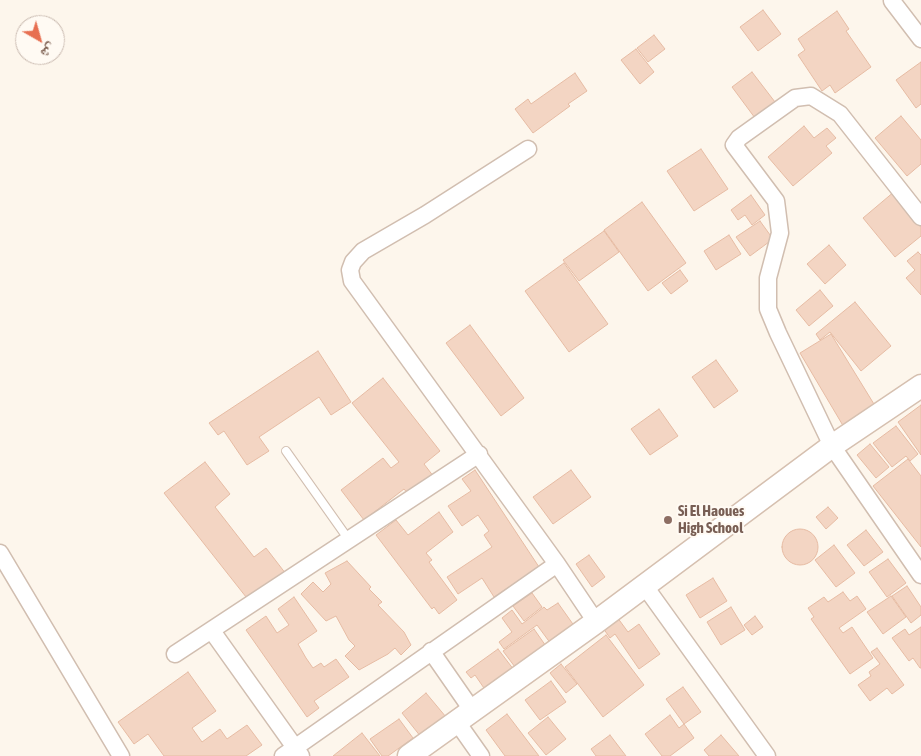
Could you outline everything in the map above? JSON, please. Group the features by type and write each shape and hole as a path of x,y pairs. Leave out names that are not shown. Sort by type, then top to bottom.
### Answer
{"main road":[{"path":"409,756 596,622 832,446 921,386"}],"street":[{"path":"892,0 921,39"},
{"path":"921,216 840,114 811,96 795,98 739,138 734,145 776,201 780,233 768,278 768,309 832,446 921,575"},
{"path":"528,148 425,215 363,251 353,262 350,270 352,281 558,564 596,622"},
{"path":"175,654 478,454"},
{"path":"0,554 121,756"},
{"path":"212,631 294,753 431,651 558,564"},
{"path":"644,585 767,756"},
{"path":"431,651 465,716 481,756"}],"lane":[{"path":"286,451 349,540"}],"building":[{"path":"763,10 781,34 758,51 740,27"},
{"path":"837,11 849,29 846,31 871,67 835,93 830,85 822,91 798,55 805,50 798,39"},
{"path":"654,35 665,49 648,62 637,48"},
{"path":"636,49 654,72 640,84 621,60"},
{"path":"921,62 921,104 916,108 896,80"},
{"path":"752,72 775,102 755,118 732,87"},
{"path":"575,73 587,91 533,133 515,109 528,99 531,104"},
{"path":"901,116 921,140 921,164 907,176 875,138"},
{"path":"804,126 814,138 827,128 836,138 826,146 832,153 793,186 768,157"},
{"path":"701,149 728,189 694,211 667,171"},
{"path":"895,191 921,222 921,236 895,257 863,218"},
{"path":"751,195 765,215 752,225 745,215 738,220 731,210"},
{"path":"642,202 686,263 648,291 604,230"},
{"path":"760,221 773,239 750,256 736,237"},
{"path":"604,231 619,252 579,281 563,260"},
{"path":"729,235 741,254 716,270 704,251"},
{"path":"829,245 846,265 825,284 807,264"},
{"path":"918,252 921,255 921,295 906,278 915,270 907,261"},
{"path":"564,263 608,324 569,352 525,291"},
{"path":"680,270 688,281 671,294 662,283"},
{"path":"820,290 833,306 809,326 796,310"},
{"path":"855,302 891,346 861,371 830,332 820,340 816,334"},
{"path":"470,325 524,398 501,416 446,343"},
{"path":"831,334 877,409 845,429 800,353"},
{"path":"318,351 351,402 331,415 319,397 259,437 269,451 247,465 224,431 218,435 209,423"},
{"path":"716,360 738,391 714,408 692,377"},
{"path":"383,378 440,451 424,464 434,477 410,496 404,489 364,520 341,490 383,458 391,468 399,462 352,403"},
{"path":"921,405 921,455 898,422"},
{"path":"659,409 678,436 650,455 631,429"},
{"path":"896,426 918,454 910,461 906,456 892,467 873,443"},
{"path":"870,444 889,467 876,478 857,455"},
{"path":"908,459 921,476 921,547 873,486"},
{"path":"205,462 230,494 215,507 254,557 266,548 286,574 250,602 164,493"},
{"path":"475,470 539,567 494,597 482,578 458,594 447,577 492,547 484,535 489,531 478,515 462,526 448,506 471,491 462,479"},
{"path":"571,470 591,497 553,524 533,497"},
{"path":"828,507 838,518 826,529 816,517"},
{"path":"439,512 453,532 426,553 432,560 429,562 457,600 439,614 434,607 432,609 376,535 396,520 408,535"},
{"path":"800,529 807,530 813,534 817,540 817,554 813,560 807,564 800,565 793,564 787,560 783,554 782,547 783,540 787,534 793,530"},
{"path":"866,530 883,552 864,566 847,545"},
{"path":"834,545 855,573 836,587 815,560"},
{"path":"589,555 605,577 592,587 576,564"},
{"path":"888,559 906,583 887,597 869,572"},
{"path":"347,561 371,587 369,589 382,602 378,605 404,632 411,645 401,655 395,648 359,670 345,656 355,646 349,640 336,616 326,621 301,594 313,582 323,592 331,584 325,573"},
{"path":"713,578 727,601 700,618 686,595"},
{"path":"907,586 921,607 921,615 911,623 892,596"},
{"path":"843,592 850,601 857,596 866,609 839,628 843,633 852,627 873,658 850,674 811,619 814,617 808,608 824,597 828,602"},
{"path":"532,593 542,607 524,621 513,606"},
{"path":"891,596 906,617 883,634 867,612"},
{"path":"294,597 317,631 298,644 306,658 313,668 321,663 324,667 336,659 349,677 314,701 319,708 307,717 246,630 266,616 277,633 289,625 278,609"},
{"path":"558,603 575,627 551,644 537,625 504,649 499,642 512,632 502,618 512,610 522,624 544,607 547,610"},
{"path":"731,607 745,630 721,645 707,622"},
{"path":"755,616 763,627 752,635 744,625"},
{"path":"617,617 628,632 639,624 660,654 639,669 615,634 610,638 603,628"},
{"path":"921,627 920,668 913,658 909,661 892,638 905,629 909,635"},
{"path":"534,629 548,649 518,671 503,651"},
{"path":"606,635 644,685 603,717 565,667"},
{"path":"877,648 904,685 892,694 887,688 870,701 858,685 871,676 869,672 880,664 871,652"},
{"path":"498,649 514,670 486,691 475,675 471,678 466,672"},
{"path":"561,664 577,684 566,693 550,673"},
{"path":"188,672 216,711 192,728 202,742 220,729 227,739 247,725 262,745 246,756 164,756 148,734 134,744 118,722"},
{"path":"551,681 566,702 540,720 525,700"},
{"path":"683,687 701,712 684,724 666,699"},
{"path":"426,693 446,717 421,737 402,713"},
{"path":"507,714 539,756 505,756 486,730"},
{"path":"670,715 679,728 684,724 694,738 670,756 662,756 645,734"},
{"path":"548,717 566,739 546,755 528,733"},
{"path":"399,719 413,738 388,756 382,756 370,739"},
{"path":"362,733 380,756 333,756"},
{"path":"610,735 626,756 596,756 591,749"},
{"path":"721,735 739,756 709,756 704,750"}],"place":[{"name":"Si El Haoues High School","path":"668,520"}]}
